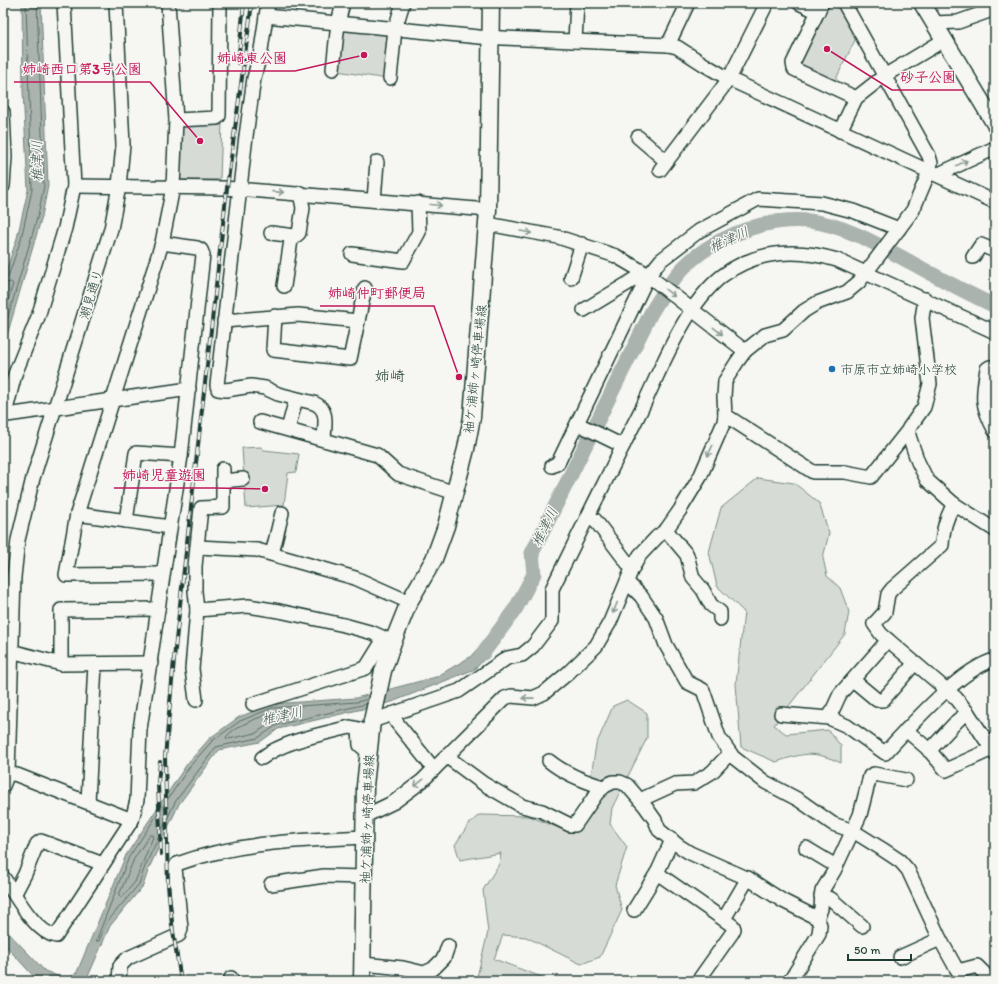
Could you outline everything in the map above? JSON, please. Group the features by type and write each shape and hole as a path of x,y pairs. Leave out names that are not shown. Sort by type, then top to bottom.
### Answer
{"main road":[{"name":"袖ケ浦姉ヶ崎停車場線","path":"362,981 365,816 368,752 372,721 386,661 389,640 434,559 455,493 466,449 475,398 488,217 492,3"},
{"path":"922,3 995,124"}],"street":[{"path":"64,3 74,186 65,228 38,317 15,374 7,406 7,415 189,389"},
{"name":"潮見通り","path":"3,786 6,773 14,577 18,540 24,512 111,230 119,186 123,145 116,3"},
{"path":"163,574 66,575 77,514 162,244 173,187 176,120 168,3"},
{"path":"176,120 216,118 219,116 220,3"},
{"path":"268,3 261,50 254,78 217,385 218,389 226,390 250,386 265,388 278,394 314,403 322,408 326,422 324,440"},
{"path":"333,69 338,23 342,3"},
{"path":"390,78 395,29 403,3"},
{"path":"575,41 577,3"},
{"path":"668,45 688,3"},
{"path":"638,137 663,166 729,79 767,3"},
{"path":"799,3 820,7 793,63 794,69 856,98"},
{"path":"365,816 394,802 422,781 505,698 511,696 533,698 544,693 596,646 604,633 632,569 640,556 656,537 666,530 700,477 725,415 725,381 745,351 765,335 783,330 804,311 817,303 847,292 867,274 913,210 929,172 931,163 929,156 844,3"},
{"path":"934,22 958,22 990,11"},
{"path":"266,16 491,37 668,45 677,47 705,66 729,79 995,202"},
{"path":"840,131 856,98 884,76 944,40"},
{"path":"3,112 5,157 3,186"},
{"path":"929,172 939,174 995,148"},
{"path":"374,200 377,162"},
{"path":"74,186 221,188 300,193 418,203 488,217 582,244 616,256 646,275 745,351"},
{"path":"284,286 291,240 299,233 303,208 300,193"},
{"path":"584,310 646,275 661,260 699,231 758,199 822,203 853,211 900,229"},
{"path":"352,254 403,261 418,232 418,203"},
{"path":"271,233 295,236"},
{"path":"3,877 36,924 49,935 56,936 132,820 137,800 140,729 181,456 203,254 201,250 197,248 162,244"},
{"path":"571,278 582,244"},
{"path":"973,257 981,246 995,251"},
{"path":"372,721 459,691 507,658 522,655 533,646 552,621 552,589 685,322 704,294 723,276 738,266 766,255 801,252 819,254 837,260 925,299 995,332"},
{"path":"552,466 558,462 578,424 646,275"},
{"path":"275,316 273,350 350,359 366,293"},
{"path":"725,415 813,472 845,472 865,477 872,477 909,430 924,407 930,384 922,318 925,299"},
{"path":"224,321 298,315 358,321"},
{"path":"995,367 990,367 987,369 983,390 985,411 995,431"},
{"path":"288,429 296,399"},
{"path":"260,422 377,455 398,474 455,493"},
{"path":"578,424 623,446"},
{"path":"909,430 909,436 923,474 932,485 954,504 995,530"},
{"path":"126,521 136,453 181,456"},
{"path":"196,700 192,670 197,610 195,591 197,547 201,508 223,507 223,475 243,479"},
{"path":"906,730 929,751 946,770 993,751 968,712 947,690 888,640 874,624 885,612 888,594 942,545 943,528 954,504"},
{"path":"272,554 282,513"},
{"path":"77,514 170,527"},
{"path":"588,517 595,520 632,569"},
{"path":"666,530 687,555 693,578 703,590 712,605 720,612 720,620"},
{"path":"197,547 257,550 355,578 409,602"},
{"path":"627,582 641,596 656,618 666,645 687,682 703,690 719,738 730,753 765,782 799,800 833,824 853,831 900,861 908,870 940,939 958,971 977,966 984,973 987,981"},
{"path":"197,610 248,606 263,608 344,625 373,633 389,640 366,668 253,704"},
{"path":"61,664 61,610 158,609"},
{"path":"829,718 840,694 888,640"},
{"path":"11,651 61,664 151,663"},
{"path":"781,714 829,718 847,726 885,753 947,690 986,662 995,660"},
{"path":"853,680 877,700 883,700 915,663"},
{"path":"88,802 95,664"},
{"path":"929,751 958,720 968,712"},
{"path":"392,714 396,723 434,769"},
{"path":"262,758 269,752 282,747 350,726 359,729 360,745 368,752"},
{"path":"640,800 675,784 694,783 712,772 730,753"},
{"path":"446,756 484,784 522,806 542,811 570,825 575,825 591,801 604,787 613,782 620,782 627,785 655,820 659,830 690,853 748,878 783,901 818,918"},
{"path":"548,760 560,770 604,787"},
{"path":"6,773 88,802 132,820"},
{"path":"790,981 819,934 820,925 818,918 821,909 822,891 853,831 863,804 867,780 874,774 906,780"},
{"path":"119,981 120,966 128,958 179,935 181,928 175,868 177,864 201,856 256,846 365,837"},
{"path":"634,910 646,894 672,840"},
{"path":"14,893 25,874 37,844 41,841 103,864"},
{"path":"806,848 836,866"},
{"path":"657,873 733,926 734,929 698,981"},
{"path":"271,884 324,876 365,877"},
{"path":"724,919 748,878"},
{"path":"821,896 831,899 862,926"},
{"path":"900,957 940,939"},
{"path":"363,964 403,968 424,973 433,969 441,962 448,946"}],"shaded area":[{"path":"827,3 839,3 857,36 834,83 798,67"},
{"path":"343,30 387,35 390,38 387,79 337,71"},
{"path":"222,122 220,180 180,180 180,128 182,125"},
{"path":"261,447 264,450 299,454 296,472 288,473 284,505 246,508 242,448"},
{"path":"758,478 794,483 819,503 829,533 823,558 827,576 840,588 849,612 845,634 774,725 786,734 828,730 841,746 841,763 823,756 808,754 776,762 741,747 736,684 744,612 717,586 709,552 721,508"},
{"path":"627,700 647,713 647,738 612,808 610,824 627,847 615,885 622,910 600,957 581,964 526,937 503,935 494,959 552,981 476,981 488,932 483,890 499,864 501,853 460,860 455,845 468,825 479,815 529,816 564,830 588,795 596,745 613,706"}],"water":[{"path":"22,3 41,3 48,186 42,216 3,349 3,280 17,238 28,190 23,91"},
{"path":"491,634 500,642 475,669 392,702 278,729 260,742 219,750 179,804 149,868 143,886 110,926 86,981 38,981 3,943 3,927 45,971 68,980 77,972 126,855 187,764 210,738 239,717 272,704 356,698 436,677 470,657"}],"waterway":[{"name":"椎津川","path":"483,653 516,608 534,574 532,553 651,313 659,299 676,276 707,248 735,234 762,225 790,221 823,223 862,237 995,306"}],"railway":[{"path":"238,63 244,3"},
{"path":"181,981 172,925 168,885 165,757 175,649 227,188 252,3"},
{"path":"160,762 158,783 161,854"}],"place":[{"name":"砂子公園","path":"827,49"},
{"name":"姉崎東公園","path":"364,55"},
{"name":"姉崎西口第3号公園","path":"200,141"},
{"name":"市原市立姉崎小学校","path":"832,369"},
{"name":"姉崎仲町郵便局","path":"459,377"},
{"name":"姉崎児童遊園","path":"265,489"}],"district":[{"name":"姉崎","path":"390,376"}]}
